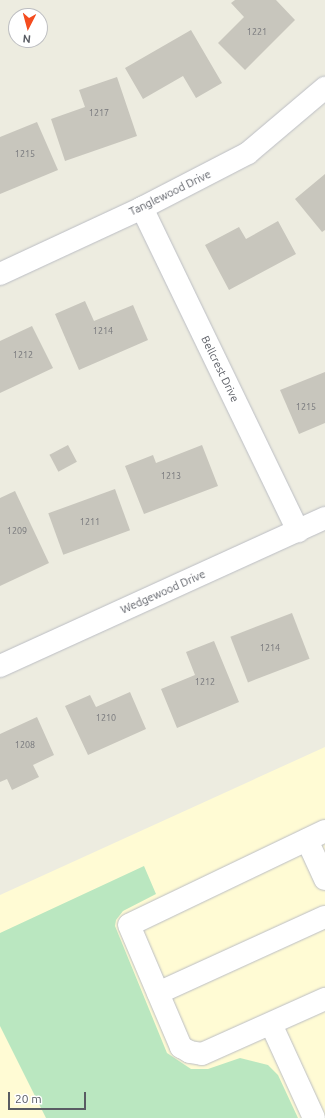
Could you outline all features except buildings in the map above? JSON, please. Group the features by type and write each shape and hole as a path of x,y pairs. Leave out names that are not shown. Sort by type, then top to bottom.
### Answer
{"street":[{"name":"Tanglewood Drive","path":"0,274 142,208 248,153 325,88"},
{"name":"Bellcrest Drive","path":"142,208 298,531"},
{"name":"Wedgewood Drive","path":"0,666 325,518"},
{"path":"325,879 316,835 129,925 181,1047 190,1052 202,1054 325,999"},
{"path":"158,993 325,917"},
{"path":"271,1024 314,1118"}],"shaded area":[{"path":"325,747 325,1118 0,1118 0,895"}],"green space":[{"path":"144,866 156,894 123,911 116,920 115,926 167,1053 191,1069 208,1069 240,1058 268,1065 278,1075 298,1118 46,1118 0,1026 0,933"}]}
